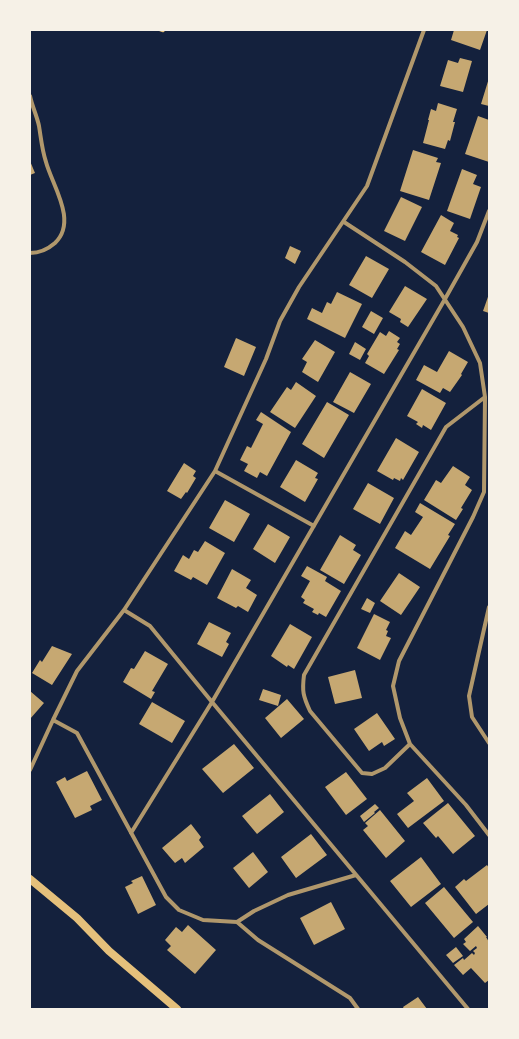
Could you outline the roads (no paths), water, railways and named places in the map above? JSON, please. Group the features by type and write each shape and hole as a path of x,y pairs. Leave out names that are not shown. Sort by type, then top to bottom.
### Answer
{"main road":[{"path":"30,879 77,918 109,951 177,1009"}],"street":[{"path":"30,770 77,671 124,610 215,471 266,359 280,321 299,287 367,186 424,30"},
{"path":"30,96 39,125 43,153 60,195 64,217 62,233 57,241 49,249 37,253 30,253"},
{"path":"131,833 212,702 445,299 477,242 489,210"},
{"path":"344,222 406,262 436,286 463,327 480,363 484,397 484,492 473,517 399,661 393,686 400,718 410,744 466,805 489,835"},
{"path":"410,744 385,768 372,774 362,773 310,711 302,689 304,675 446,427 484,397"},
{"path":"215,471 314,526"},
{"path":"489,607 469,696 472,717 489,743"},
{"path":"124,610 150,626 468,1009"},
{"path":"53,720 77,733 166,897 179,910 203,920 237,922 254,911 288,895 356,875"},
{"path":"237,922 258,940 350,998 358,1009"}]}
